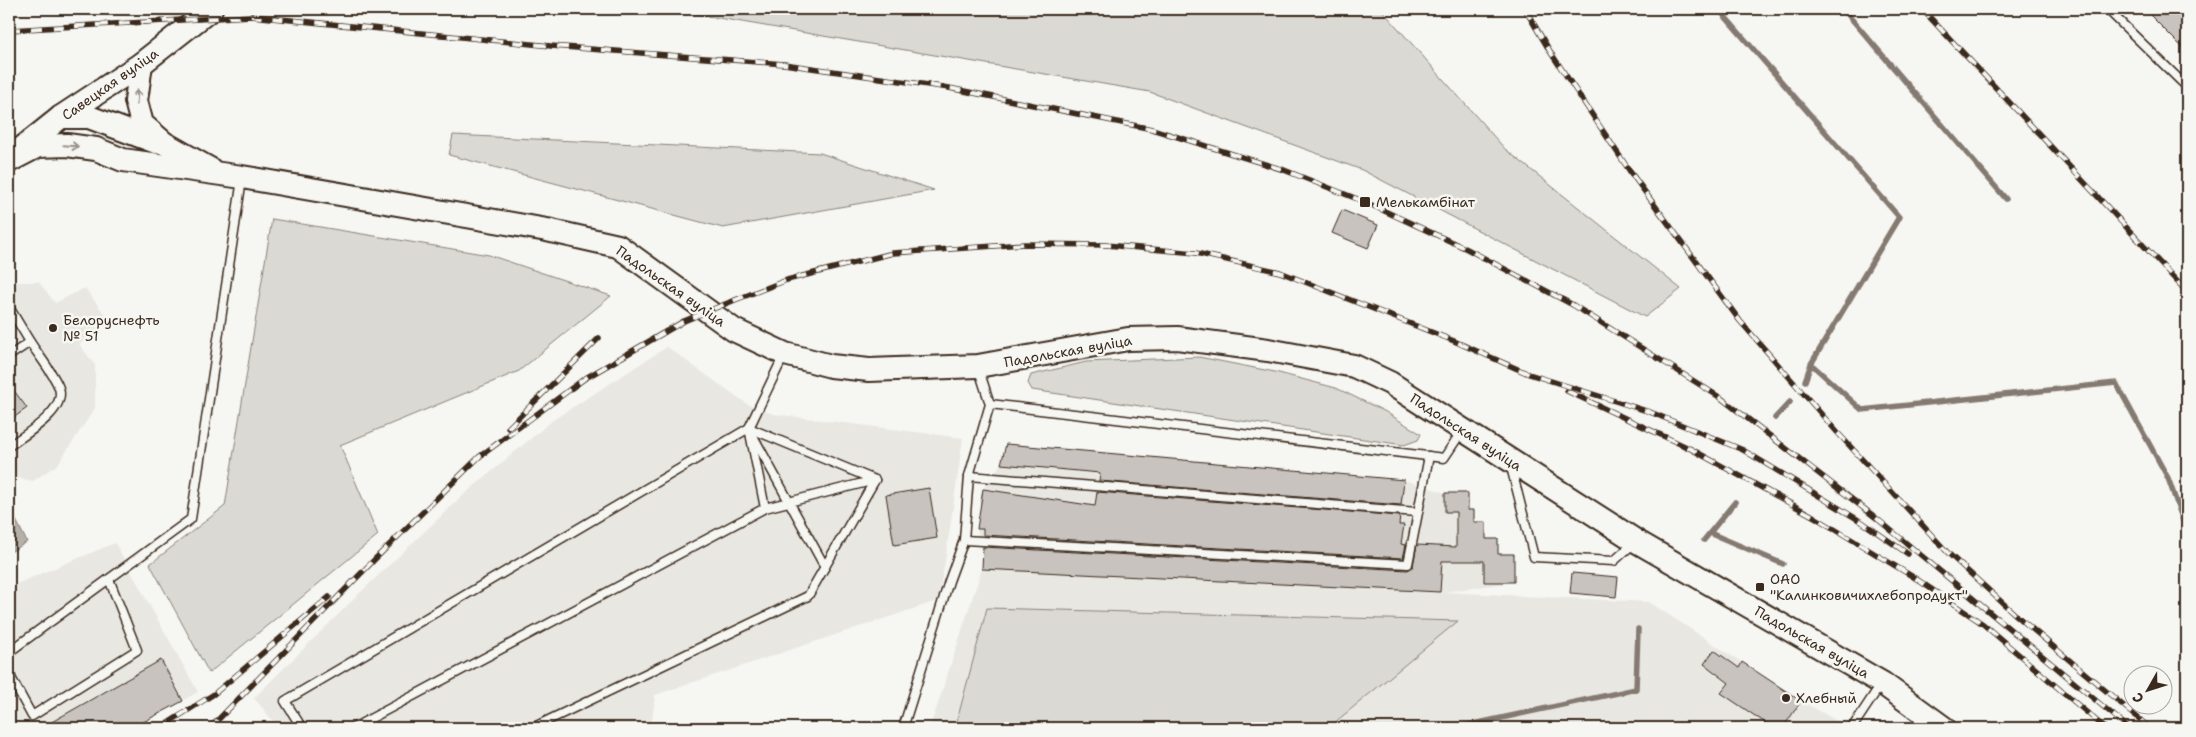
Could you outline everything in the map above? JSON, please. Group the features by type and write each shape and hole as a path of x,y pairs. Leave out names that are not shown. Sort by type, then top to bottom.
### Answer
{"main road":[{"name":"Савецкая вуліца","path":"9,160 61,117 141,64 210,9"},
{"name":"Падольская вуліца","path":"141,64 136,101 142,124 164,143 218,173"},
{"path":"107,87 92,104 88,117 93,133 107,148 124,160"},
{"path":"61,117 88,117 182,153"},
{"name":"Падольская вуліца","path":"9,160 38,146 67,145 96,149 124,160 170,168 218,173 547,230 618,246 734,330 785,354 830,366 869,370 978,366 1128,339 1177,338 1268,350 1354,366 1390,383 1636,541 1882,683 1944,728"}],"lane":[{"path":"2107,9 2187,87"},
{"path":"9,652 190,519 242,177"},
{"path":"9,308 60,389 59,404 47,418 9,446"},
{"path":"9,356 30,342"},
{"path":"302,728 285,701 749,428 785,354"},
{"path":"904,728 949,581 964,540 969,476 990,404 978,366"},
{"path":"990,404 1444,458 1463,430"},
{"path":"749,428 875,480"},
{"path":"749,428 825,567"},
{"path":"749,428 765,508"},
{"path":"964,540 1408,564 1429,456"},
{"path":"1510,460 1534,557 1614,561 1636,541"},
{"path":"969,476 1417,512"},
{"path":"353,728 765,508 875,480"},
{"path":"532,728 808,596 875,480"},
{"path":"9,674 32,716 137,650 109,579"},
{"path":"1852,728 1882,683"}],"shaded area":[{"path":"666,9 1381,9 1505,149 1681,289 1645,317 1362,170 1150,92"},
{"path":"453,135 820,153 934,190 723,228 449,155"},
{"path":"272,219 489,255 611,296 519,371 340,445 378,535 209,673 150,564 225,506"},
{"path":"9,275 14,282 39,282 55,303 85,288 110,322 79,344 95,365 95,408 58,464 33,481 9,476"},
{"path":"667,347 747,404 773,414 963,438 945,562 937,601 655,695 651,728 279,728 254,698 363,590 459,499 553,420"},
{"path":"1199,357 1275,372 1336,388 1384,411 1421,434 1418,440 1404,445 1032,390 1028,383 1031,375 1086,362"},
{"path":"1006,444 1404,480 1445,493 1468,493 1468,510 1474,522 1486,522 1486,538 1498,539 1498,554 1514,554 1514,582 1443,592 1649,602 1801,701 1850,728 930,728 982,569 982,551 977,529 983,489 1001,464"},
{"path":"9,506 27,542 9,553"},
{"path":"115,543 198,692 132,728 9,728 9,587"},
{"path":"987,608 1458,621 1328,728 955,728"}],"building":[{"path":"2144,9 2179,9 2187,17 2187,52"},
{"path":"1342,210 1378,225 1368,248 1332,233"},
{"path":"9,384 27,408 9,421"},
{"path":"1006,444 1404,480 1401,505 1099,481 1100,473 1001,464"},
{"path":"929,488 937,538 894,545 886,495"},
{"path":"983,489 1095,506 1097,492 1400,516 1399,525 1404,525 1401,544 1406,545 1403,558 983,535 983,529 977,529"},
{"path":"1445,493 1468,493 1468,510 1474,510 1474,522 1486,522 1486,539 1498,539 1498,554 1514,554 1514,582 1484,582 1484,561 1442,561 1440,592 982,569 983,547 1408,570 1413,566 1417,545 1456,547 1456,512 1445,512"},
{"path":"1572,573 1618,577 1616,597 1570,593"},
{"path":"1714,650 1739,668 1742,662 1801,701 1783,728 1773,728 1721,693 1729,683 1704,664"},
{"path":"161,660 183,701 132,728 41,728"}],"waterway":[{"path":"1726,9 1722,13 1899,217 1811,364 1805,381"},
{"path":"1843,9 2006,199"},
{"path":"1811,364 1862,410 2116,383 2168,478 2187,532"},
{"path":"1775,418 1790,402"},
{"path":"1704,540 1735,502"},
{"path":"1710,533 1783,564"},
{"path":"1455,728 1636,689 1638,629"}],"railway":[{"path":"1525,9 1551,53 1631,173 1740,321 1837,432 1949,554 2017,616 2150,728"},
{"path":"1922,9 2187,292"},
{"path":"9,30 251,16 551,46 784,64 949,88 1152,129 1284,170 1365,202 1467,249 1573,305 1721,398 1875,517 2129,728"},
{"path":"210,728 376,558 479,457 584,379 684,321 735,300 787,280 893,253 1025,244 1106,245 1196,253 1280,272 1454,341 1529,374 1650,412 1743,450 1862,522 1908,554"},
{"path":"508,428 599,338"},
{"path":"1567,391 1691,449 1813,516 1915,578 1983,624 2105,728"},
{"path":"160,728 214,694 329,597"}],"place":[{"name":"Мелькамбінат","path":"1365,202"},
{"name":"Белоруснефть № 51","path":"53,328"},
{"name":"ОАО \"Калинковичихлебопродукт\"","path":"1760,587"},
{"name":"Хлебный","path":"1786,698"}]}
